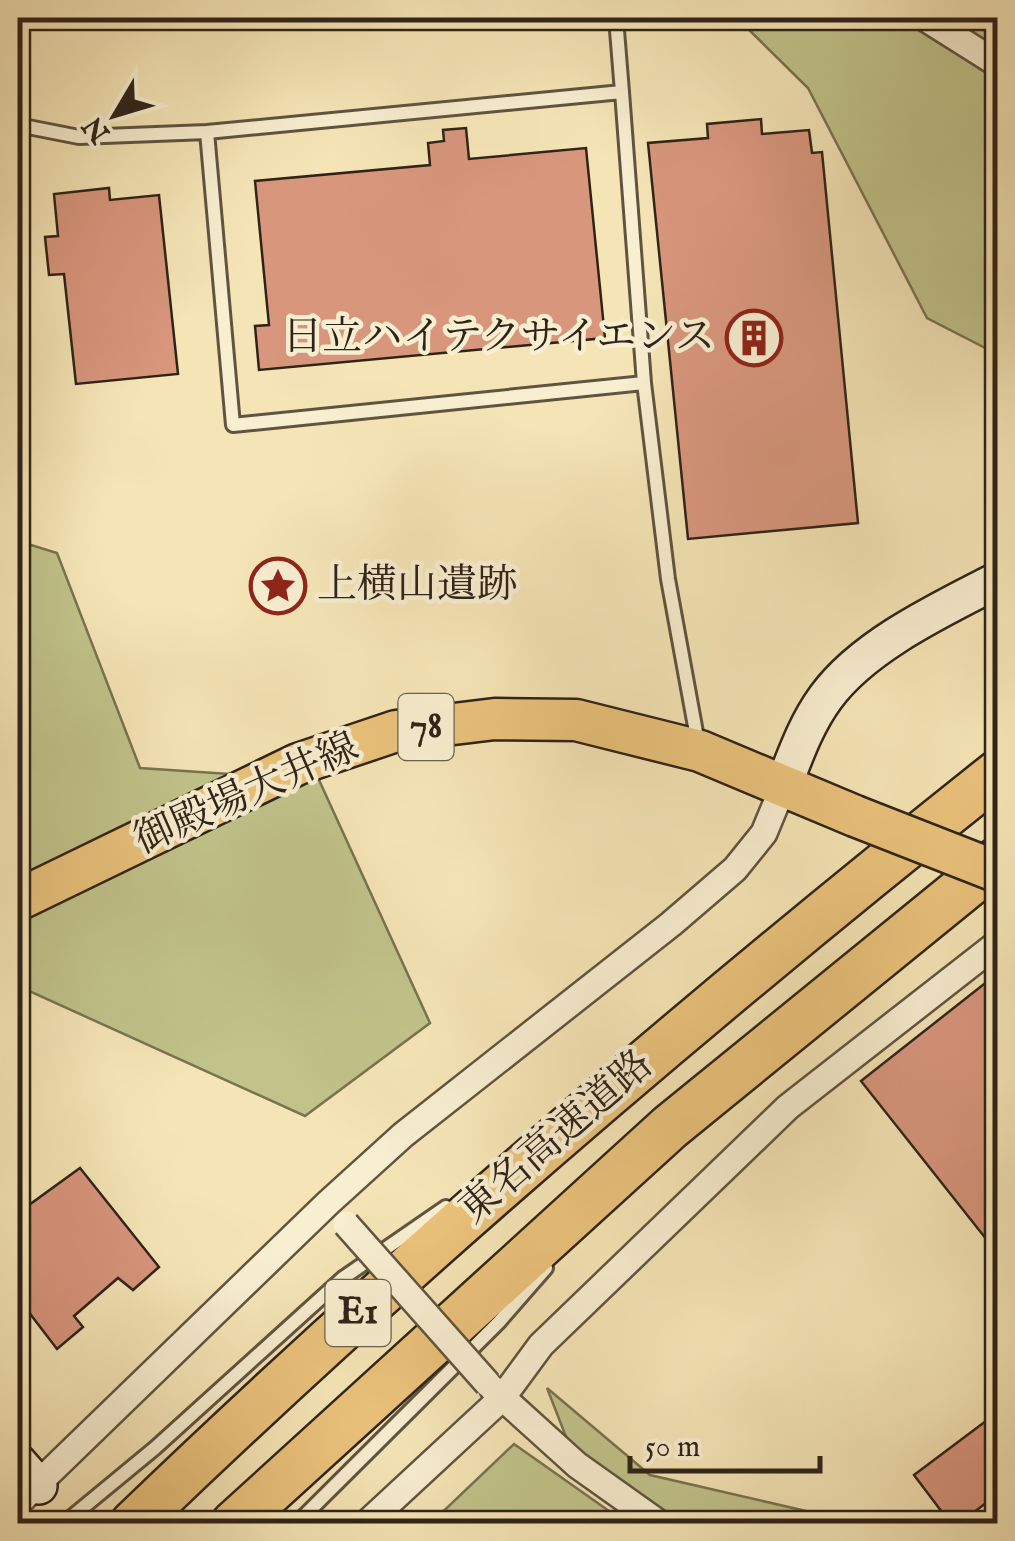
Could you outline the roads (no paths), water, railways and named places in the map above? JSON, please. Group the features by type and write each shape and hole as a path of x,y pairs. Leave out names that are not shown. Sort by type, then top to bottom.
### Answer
{"highway":[{"name":"東名高速道路","path":"133,1524 314,1352 589,1109 998,773"},
{"name":"東名高速道路","path":"234,1524 670,1127 998,860"}],"main road":[{"name":"御殿場大井線","path":"18,900 298,764 396,731 495,719 576,720 700,751 783,788 998,872"}],"street":[{"path":"924,18 998,64"},
{"path":"25,1484 403,1135 735,870 764,833 802,736 827,694 881,644 998,580"},
{"path":"366,1524 541,1344 788,1107 998,944"},
{"path":"328,1204 495,1391 577,1466 660,1524"}],"lane":[{"path":"616,18 644,383 668,579 700,751"},
{"path":"18,125 79,137 206,132 622,92"},
{"path":"206,132 233,425 644,383"},
{"path":"490,1176 589,1109"},
{"path":"578,1232 670,1127"},
{"path":"63,1524 155,1448 342,1278 458,1199"},
{"path":"296,1524 499,1322 552,1262"}],"place":[{"name":"日立ハイテクサイエンス","path":"754,338"},
{"name":"上横山遺跡","path":"278,586"}]}
